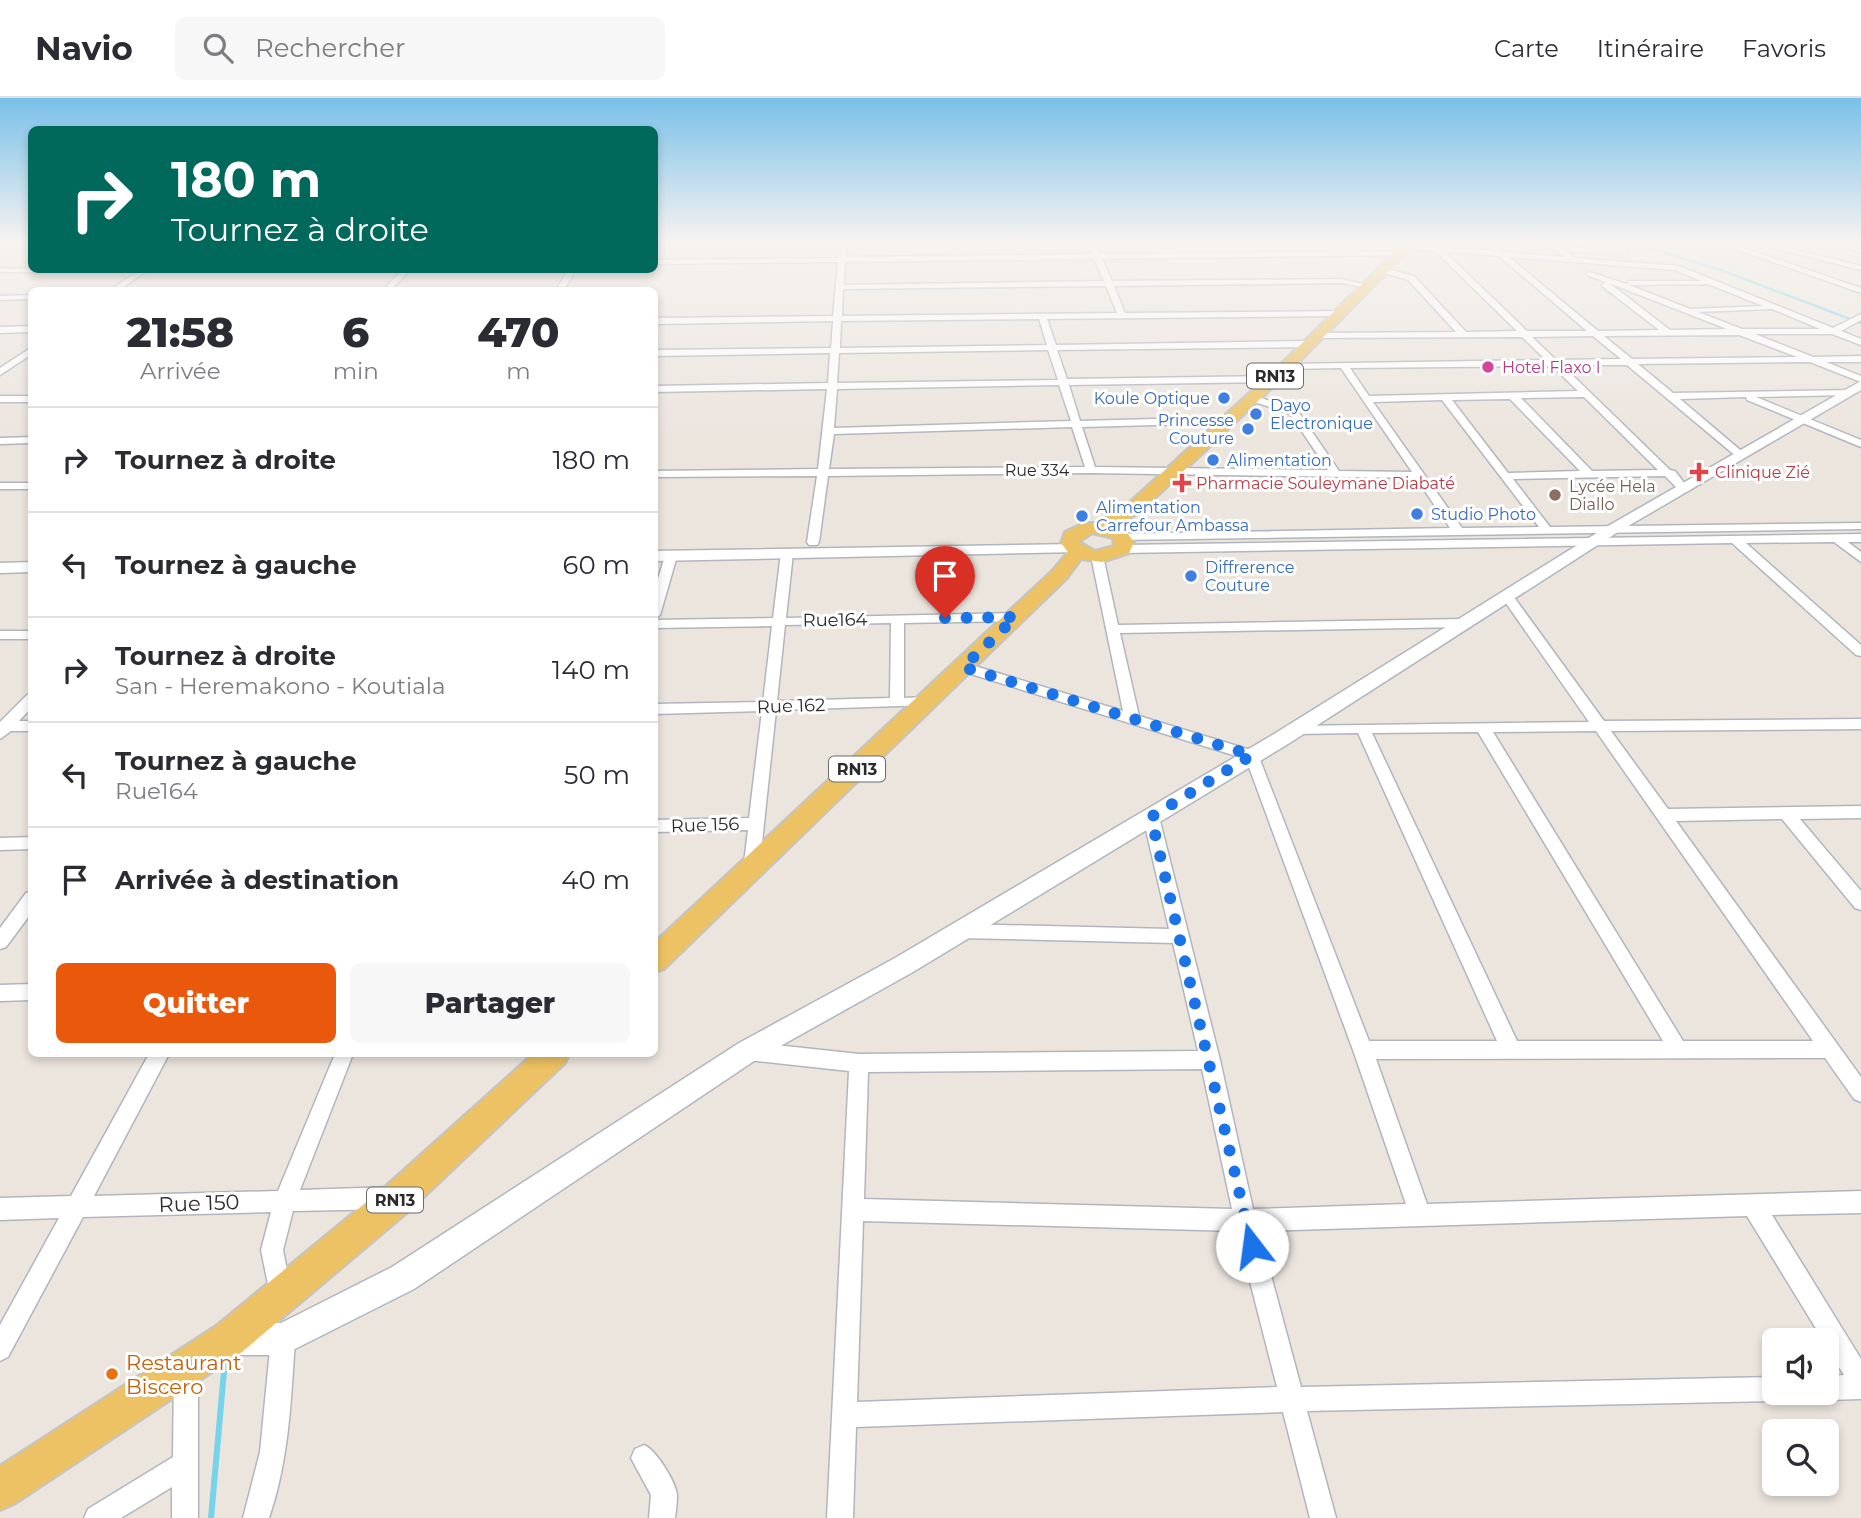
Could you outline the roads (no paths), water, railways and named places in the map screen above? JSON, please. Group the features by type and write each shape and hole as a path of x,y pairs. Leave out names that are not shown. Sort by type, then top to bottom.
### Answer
{"main road":[{"name":"RN13","path":"1100,527 1134,508 1347,306"},
{"name":"RN13","path":"1121,540 1134,508"},
{"path":"1100,527 1121,540 1112,555 1097,556 1075,546 1082,529 1100,527"},
{"name":"RN13","path":"658,957 1059,575 1075,546"},
{"name":"RN13","path":"1059,575 1097,556"},
{"name":"RN13","path":"0,1490 229,1339 398,1198 551,1057"}],"street":[{"path":"813,542 829,431 839,306"},
{"path":"1118,306 1122,315"},
{"path":"1437,306 1464,335"},
{"path":"1496,306 1671,473 1683,488"},
{"path":"1565,306 1741,455"},
{"path":"1633,306 1668,333"},
{"path":"1676,306 1861,379"},
{"path":"1685,310 1775,307 1861,342"},
{"path":"658,321 1341,313"},
{"path":"1042,316 1091,470"},
{"path":"658,353 1053,347 1464,335 1834,331 1861,317"},
{"path":"0,330 28,329"},
{"path":"0,372 28,353"},
{"path":"1287,366 1634,364 1861,359"},
{"path":"0,362 28,362"},
{"path":"1343,365 1458,531"},
{"path":"658,389 1272,379"},
{"path":"1673,396 1745,395 1855,388"},
{"path":"229,1339 283,1339 404,1278 748,1051 960,931 1151,817 1613,529 1855,388"},
{"path":"1366,400 1589,394"},
{"path":"1745,395 1861,444"},
{"path":"1513,396 1590,475"},
{"path":"1252,398 1294,412 1337,475"},
{"path":"1445,398 1546,530"},
{"path":"0,399 28,399"},
{"path":"829,431 1228,420"},
{"path":"0,440 28,440"},
{"name":"Rue 334","path":"658,474 1091,470 1419,475"},
{"path":"1506,477 1671,473"},
{"path":"0,486 28,486"},
{"path":"1121,540 1458,531 1861,526"},
{"path":"1121,540 1592,542 1861,538"},
{"path":"1838,539 1861,558"},
{"path":"1735,540 1861,652"},
{"path":"658,545 813,542 1075,546"},
{"path":"658,589 663,556 1075,546"},
{"path":"750,871 787,553"},
{"path":"1097,556 1132,719"},
{"path":"0,558 28,558"},
{"path":"0,568 28,567"},
{"path":"1507,596 1861,1093"},
{"name":"Rue164","path":"658,624 1016,617"},
{"path":"897,703 898,619"},
{"path":"1113,629 1465,623"},
{"path":"0,635 28,635"},
{"path":"963,667 1252,755"},
{"path":"2,729 28,702"},
{"name":"Rue 162","path":"658,709 927,702"},
{"path":"1296,729 1861,724"},
{"path":"2,729 28,726"},
{"path":"1483,728 1678,1049"},
{"path":"1363,729 1511,1050"},
{"path":"1252,755 1363,1050 1419,1215"},
{"path":"1665,815 1861,812"},
{"path":"1787,814 1861,903"},
{"path":"1151,817 1210,1060 1245,1220 1323,1518"},
{"name":"Rue 156","path":"658,826 756,824"},
{"path":"0,844 28,844"},
{"path":"0,942 28,904"},
{"path":"960,931 1180,936"},
{"path":"0,993 28,992"},
{"path":"1363,1050 1831,1049"},
{"path":"748,1051 859,1063 1210,1060"},
{"path":"0,1349 157,1057"},
{"path":"280,1296 272,1250 285,1201 343,1057"},
{"path":"840,1518 859,1063"},
{"name":"Rue 150","path":"0,1209 398,1198"},
{"path":"853,1210 1245,1220 1861,1202"},
{"path":"1753,1205 1861,1381"},
{"path":"256,1518 262,1502 278,1420 283,1339"},
{"path":"185,1518 186,1368"},
{"path":"1839,1388 1861,1387"},
{"path":"845,1415 1294,1399 1762,1389"},
{"path":"644,1458 664,1493 662,1518"},
{"path":"97,1518 187,1463"}],"waterway":[{"path":"1817,306 1861,323"},
{"path":"211,1518 225,1360"}],"place":[{"name":"Hotel Flaxo I","path":"1488,367"},
{"name":"Koule Optique","path":"1224,398"},
{"name":"Dayo Electronique","path":"1256,414"},
{"name":"Princesse Couture","path":"1248,429"},
{"name":"Alimentation","path":"1213,460"},
{"name":"Clinique Zié","path":"1699,472"},
{"name":"Pharmacie Souleymane Diabaté","path":"1182,483"},
{"name":"Lycée Hela Diallo","path":"1555,495"},
{"name":"Studio Photo","path":"1417,514"},
{"name":"Alimentation Carrefour Ambassa","path":"1082,516"},
{"name":"Diffrerence Couture","path":"1191,576"},
{"name":"Restaurant Biscero","path":"112,1374"}]}
